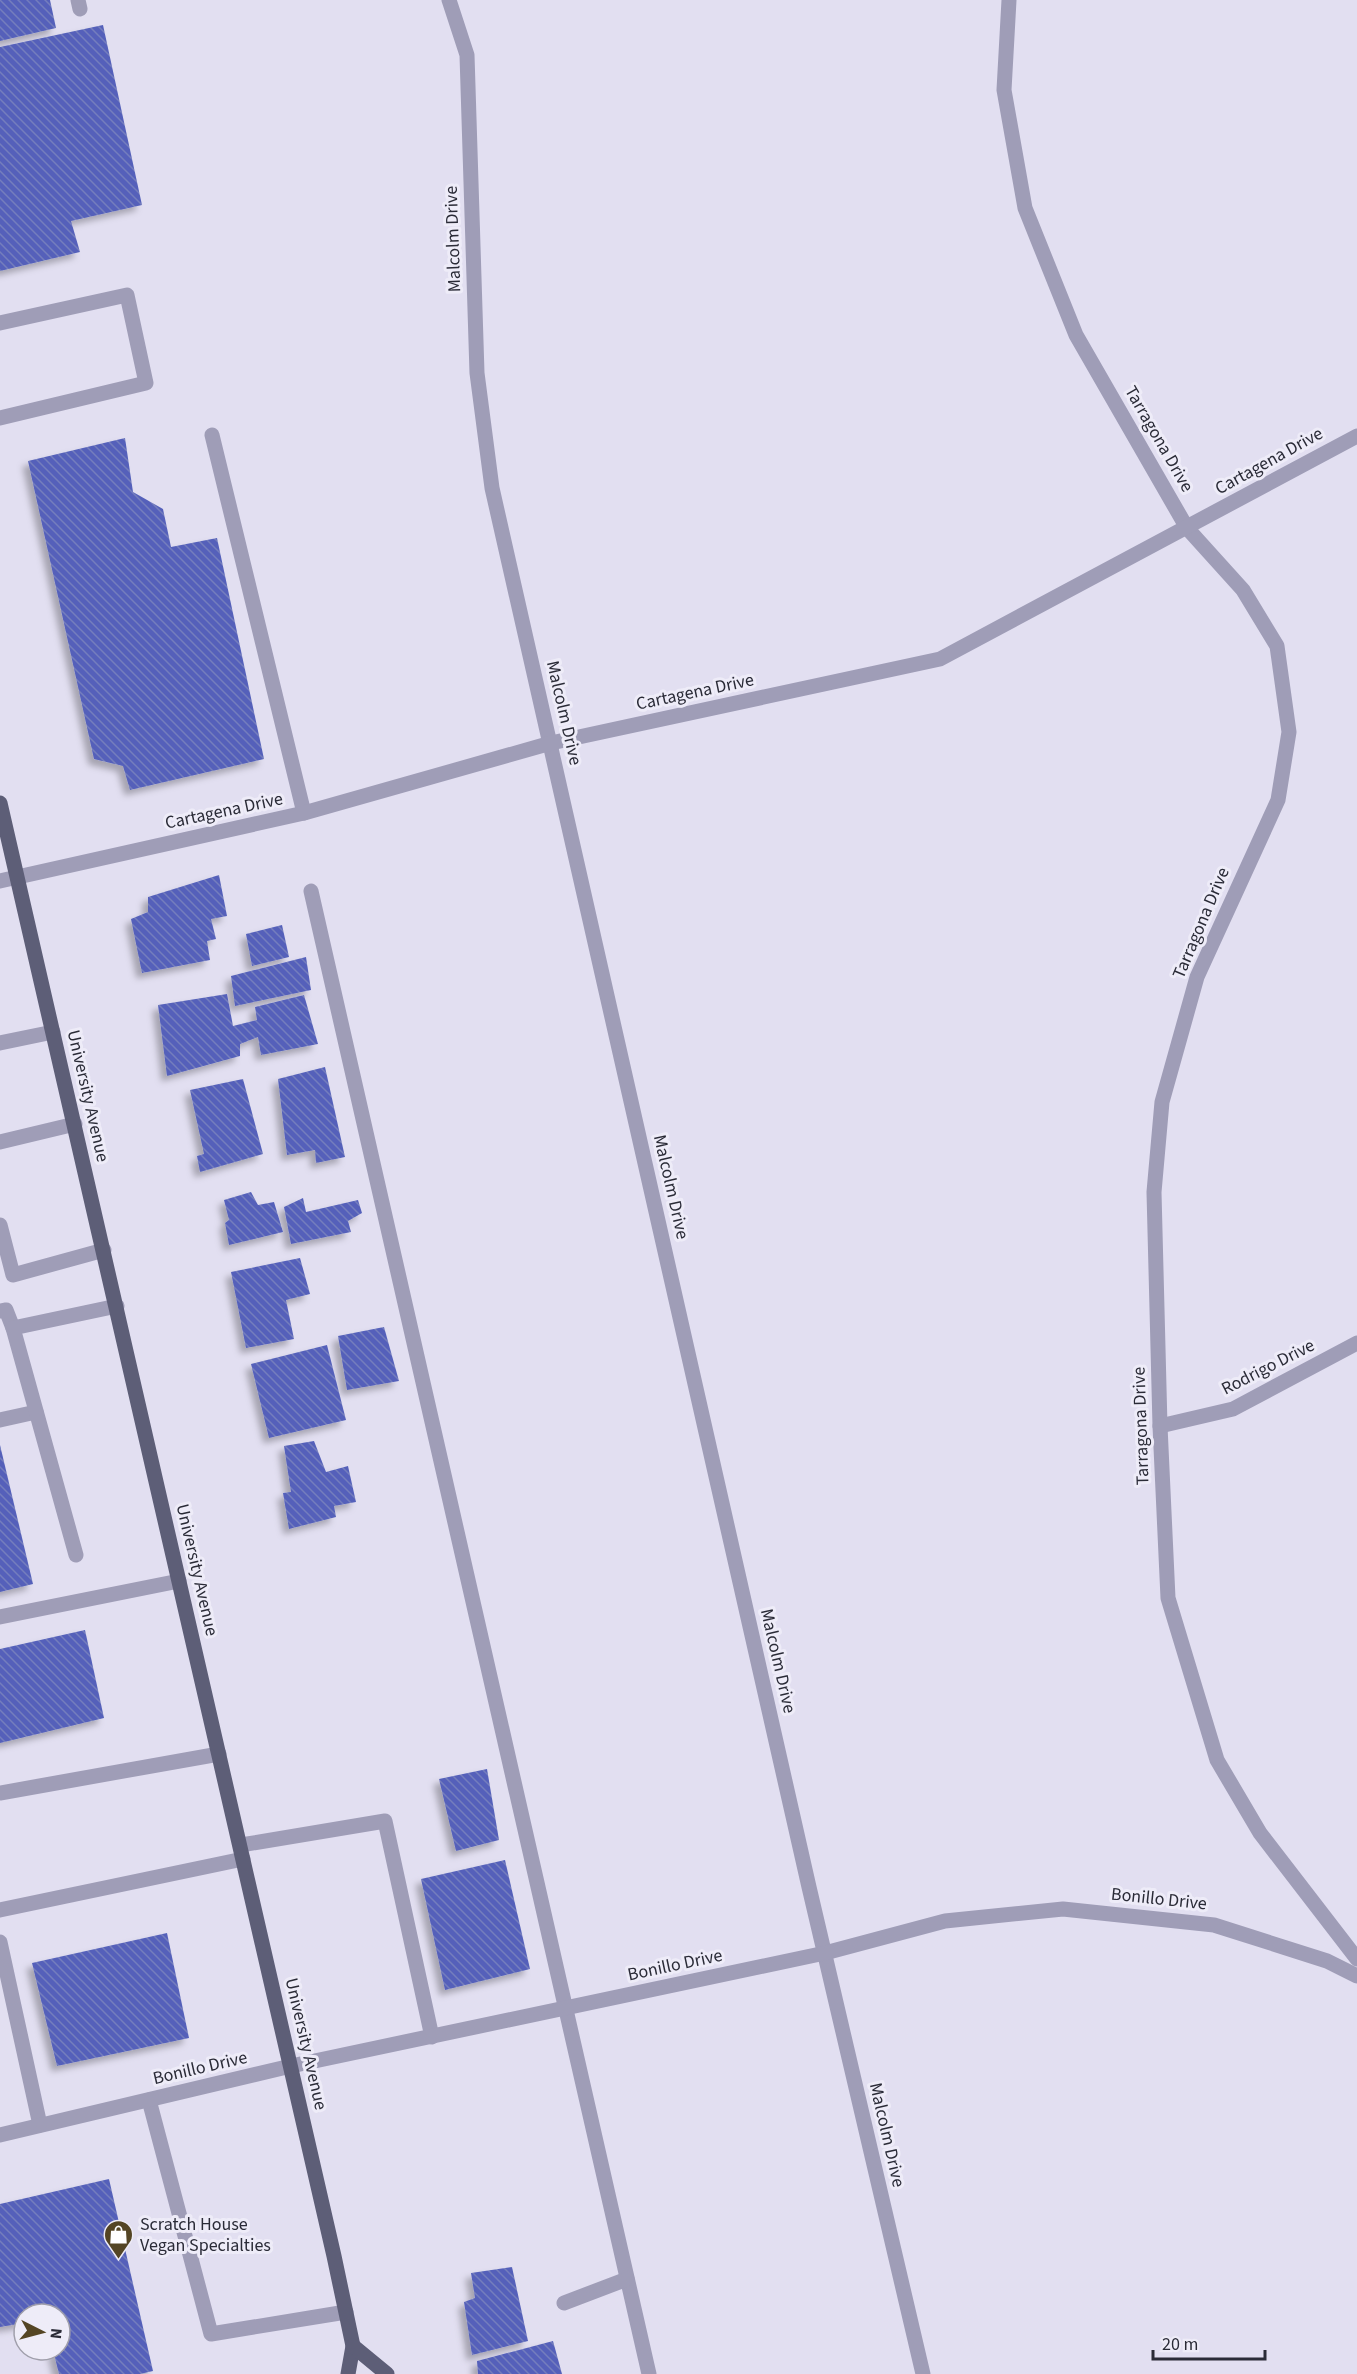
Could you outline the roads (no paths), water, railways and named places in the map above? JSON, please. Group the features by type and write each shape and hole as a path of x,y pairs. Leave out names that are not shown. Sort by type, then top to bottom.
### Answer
{"main road":[{"name":"University Avenue","path":"0,803 346,2312 353,2346 348,2374"},
{"path":"353,2346 387,2374"}],"street":[{"name":"Malcolm Drive","path":"449,0 467,55 477,373 492,488 923,2374"},
{"name":"Tarragona Drive","path":"1009,0 1004,90 1025,208 1076,335 1187,528 1243,590 1277,646 1289,732 1278,800 1197,976 1162,1102 1154,1192 1160,1426 1168,1598 1217,1760 1260,1833 1357,1959"},
{"path":"0,323 126,295 146,383 0,418"},
{"path":"212,435 304,813"},
{"name":"Cartagena Drive","path":"0,881 304,813 551,743 940,659 1357,436"},
{"path":"311,891 649,2374"},
{"path":"0,1043 53,1032"},
{"path":"0,1142 75,1124"},
{"path":"0,1226 14,1275 104,1250"},
{"path":"13,1328 117,1306"},
{"path":"0,1311 6,1310 13,1328 76,1556"},
{"name":"Rodrigo Drive","path":"1160,1426 1233,1409 1357,1343"},
{"path":"0,1420 36,1412"},
{"path":"0,1617 179,1581"},
{"path":"0,1793 219,1754"},
{"path":"0,1910 242,1852 386,1821 432,2037"},
{"name":"Bonillo Drive","path":"0,2135 291,2066 825,1953 945,1921 1063,1909 1214,1925 1327,1961 1357,1976"},
{"path":"0,1942 40,2125"},
{"path":"149,2100 211,2334 346,2312"},
{"path":"564,2303 627,2279"}],"place":[{"name":"Scratch House Vegan Specialties","path":"119,2260"}]}
